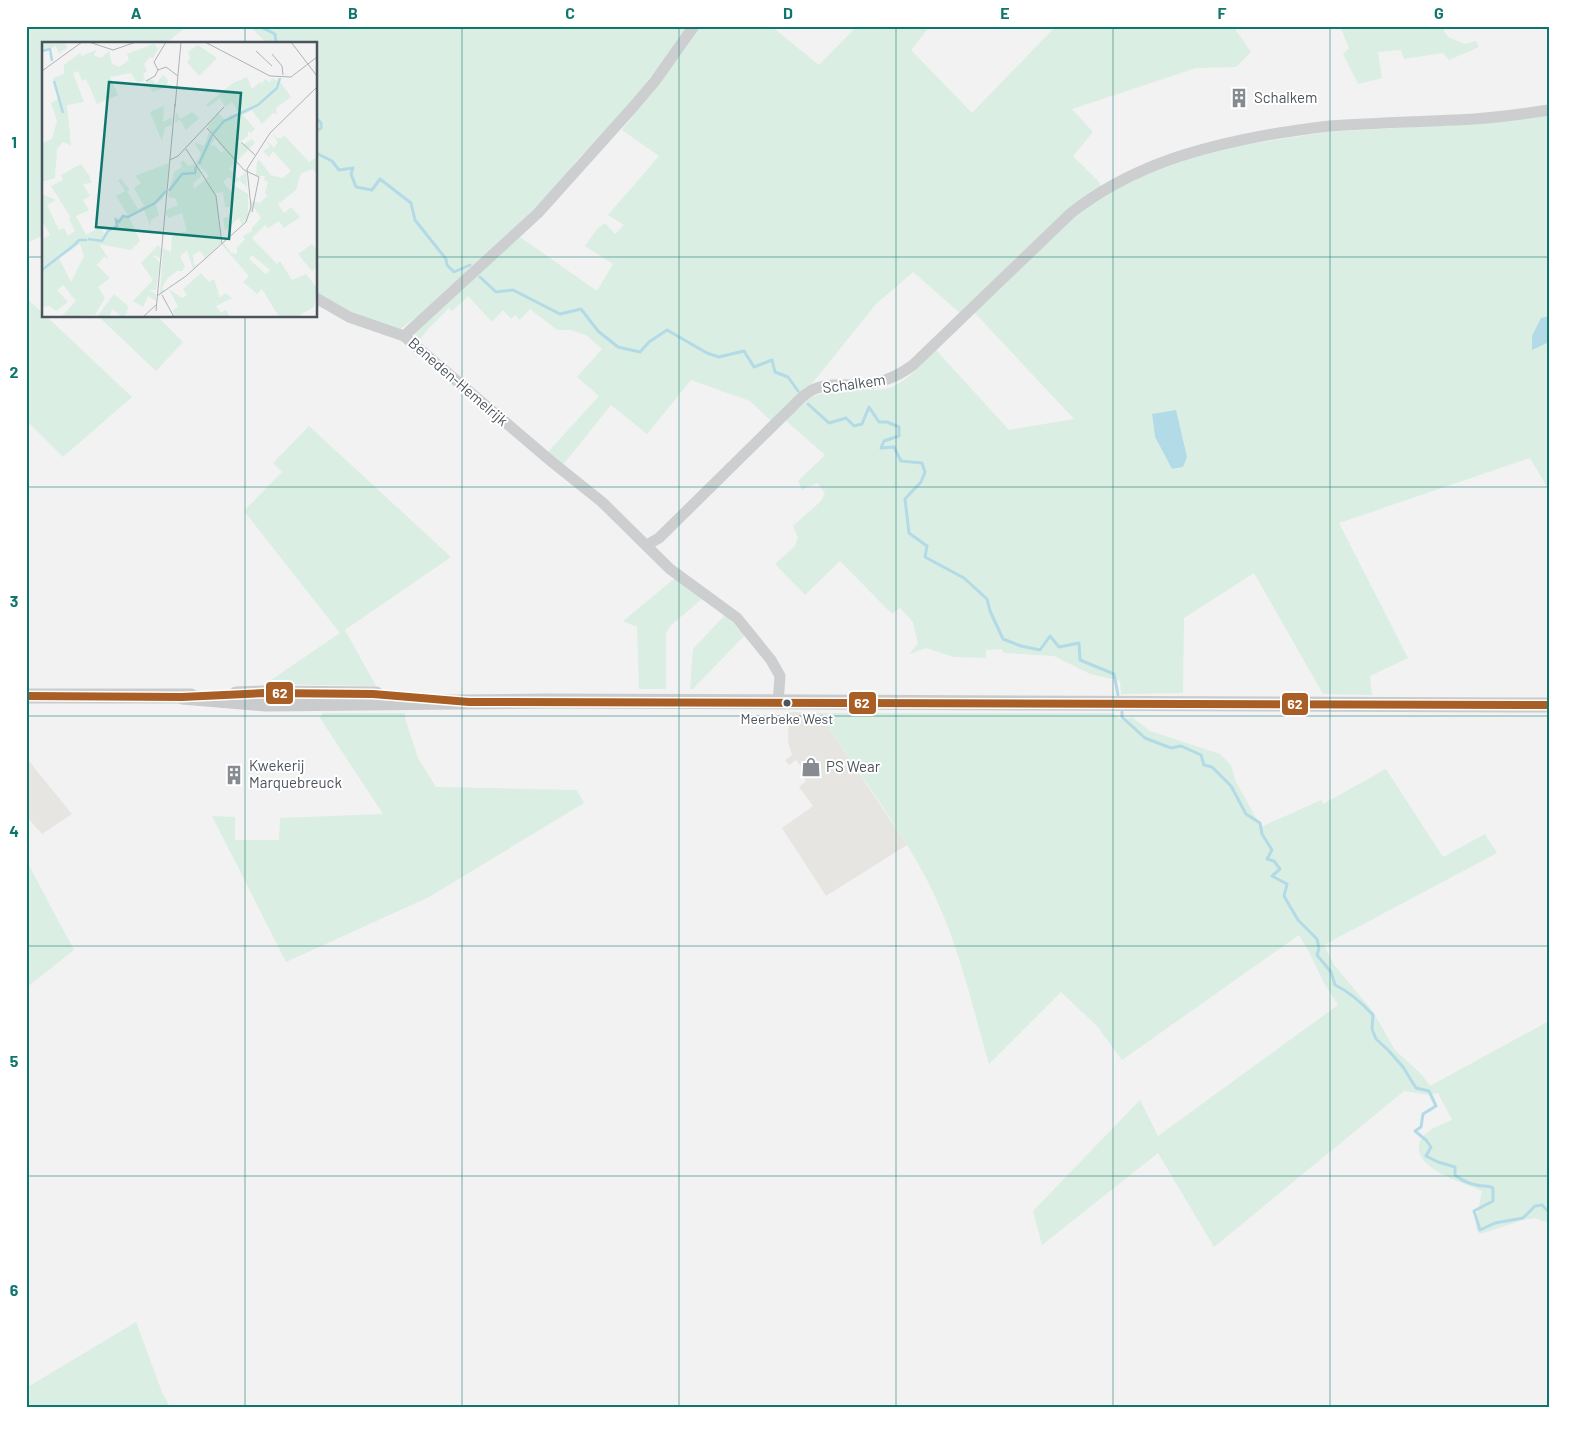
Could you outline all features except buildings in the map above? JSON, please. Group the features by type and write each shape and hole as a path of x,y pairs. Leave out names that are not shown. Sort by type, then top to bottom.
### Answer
{"main road":[{"path":"26,696 182,697 266,704 469,702 1549,705"}],"street":[{"name":"Beneden-Hemelrijk","path":"694,26 655,81 538,213 404,336 602,502 670,569 737,618 771,660 780,676 778,703"},
{"name":"Schalkem","path":"647,546 660,538 810,391 825,386 875,383 889,380 901,374 913,365 1071,212 1089,198 1131,175 1210,146 1312,128 1456,120 1549,110"},
{"path":"318,299 349,316 404,336"}],"shaded area":[{"path":"789,712 819,713 907,845 826,896 782,828 813,806 799,787 806,781 800,772 803,769 796,760 789,765 785,760 792,755 788,742"},
{"path":"28,760 72,814 42,834 26,816 26,761"}],"green space":[{"path":"26,26 187,26 167,42 42,42 42,236 29,242 26,241"},
{"path":"250,26 688,26 630,105 575,162 537,206 419,315 399,330 358,317 318,294 318,42 265,42"},
{"path":"700,26 771,26 819,65 857,26 930,26 911,50 972,113 1056,26 1233,26 1251,52 1236,67 1196,68 1072,109 1093,132 1073,156 1099,182 1102,188 960,313 913,272 876,304 810,386 771,421 750,401 691,380 647,434 611,405 562,466 548,452 599,396 577,377 602,349 586,335 571,330 557,330 530,309 520,320 515,315 511,319 503,310 492,322 468,296 452,311 449,308 418,342 415,337 416,330 520,237 597,291 613,264 585,246 598,228 605,223 615,234 624,225 608,215 659,156 622,130 661,81"},
{"path":"1340,26 1441,26 1448,37 1465,44 1476,41 1479,47 1449,60 1443,53 1404,59 1401,50 1378,52 1382,78 1358,84 1343,54 1349,48"},
{"path":"1549,114 1549,490 1530,458 1339,523 1408,658 1370,676 1372,695 1323,694 1254,573 1184,618 1183,693 1121,694 1120,681 1090,674 1054,656 1004,653 1001,649 986,650 986,658 954,657 926,648 909,654 918,644 913,622 900,608 892,614 840,561 805,595 775,564 794,547 798,538 793,526 821,501 825,493 817,483 802,490 798,481 825,455 784,419 802,404 817,395 834,391 879,390 892,387 910,375 936,350 1009,430 1074,419 974,312 1074,214 1110,192 1145,175 1217,149 1327,132 1454,125","holes":["1176,410 1183,467 1172,469 1155,437 1152,415"]},
{"path":"26,298 42,312 42,318 48,318 132,397 63,457 26,420"},
{"path":"100,318 159,318 183,342 156,371"},
{"path":"309,426 451,557 345,630 376,686 265,684 340,633 244,511 282,472 273,463"},
{"path":"675,578 703,598 670,626 666,633 666,689 639,689 637,627 623,621"},
{"path":"725,615 745,635 693,689 690,689 693,649"},
{"path":"323,713 405,713 418,758 436,787 577,790 584,803 429,897 286,962 212,816 235,817 235,840 279,840 280,818 383,814 320,718"},
{"path":"819,713 1111,713 1122,720 1132,717 1150,731 1220,754 1231,765 1236,782 1261,827 1321,800 1323,804 1386,769 1443,857 1485,834 1497,853 1324,945 1334,965 1372,1010 1395,1050 1422,1075 1430,1086 1549,1021 1549,1223 1535,1218 1480,1234 1476,1229 1482,1191 1442,1174 1425,1162 1420,1154 1419,1145 1424,1135 1431,1129 1452,1120 1438,1093 1429,1095 1404,1091 1214,1247 1158,1153 1042,1245 1033,1211 1140,1100 1158,1136 1338,1005 1324,983 1299,935 1122,1060 1097,1026 1061,992 989,1064 955,946 937,900 902,836"},
{"path":"26,860 74,950 26,988"},
{"path":"136,1322 162,1392 170,1407 26,1407 26,1388"}],"water":[{"path":"1549,316 1549,342 1532,350 1532,336 1541,318"},
{"path":"1176,410 1187,457 1183,467 1172,469 1155,437 1152,414"}],"waterway":[{"path":"259,26 275,34 276,42"},
{"path":"318,120 321,123 321,128 318,130"},
{"path":"318,154 332,161 339,170 353,168 351,174 356,187 372,190 380,179 411,203 415,220 454,272 470,265"},
{"path":"480,277 496,292 513,290 560,314 581,309 598,331 618,347 640,352 649,342 667,330 707,353 719,357 744,351 754,367 772,360 775,372 788,377 798,391"},
{"path":"808,404 829,423 846,418 854,426 862,424 869,407 879,422 887,422 899,427 899,436 884,441 881,448 894,447 901,461 922,463 925,472 921,482 905,499 909,533 927,546 925,557 964,578 987,599 990,611 1003,639 1021,646 1040,650 1050,636 1059,647 1079,643 1080,660 1114,674 1118,695"},
{"path":"1122,712 1122,717 1145,738 1171,748 1181,746 1201,755 1204,765 1212,767 1231,786 1246,814 1260,823 1262,834 1272,850 1267,859 1274,861 1280,869 1272,876 1287,884 1284,896 1298,920 1317,939 1319,948 1317,955 1331,972 1335,985 1355,998 1373,1015 1372,1029 1376,1039 1403,1067 1416,1088 1429,1091 1436,1106 1423,1114 1421,1127 1415,1131 1431,1147 1426,1156 1455,1167 1455,1175 1465,1182 1493,1188 1493,1201 1474,1211 1480,1230 1495,1223 1523,1218 1535,1206 1542,1205 1549,1212"}],"transit line":[{"name":"62","path":"26,696 182,697 264,693 373,694 469,702 1549,705"}],"place":[{"name":"Schalkem","path":"1239,98"},
{"name":"Meerbeke West","path":"787,703"},
{"name":"PS Wear","path":"811,767"},
{"name":"Kwekerij Marquebreuck","path":"234,775"}]}
